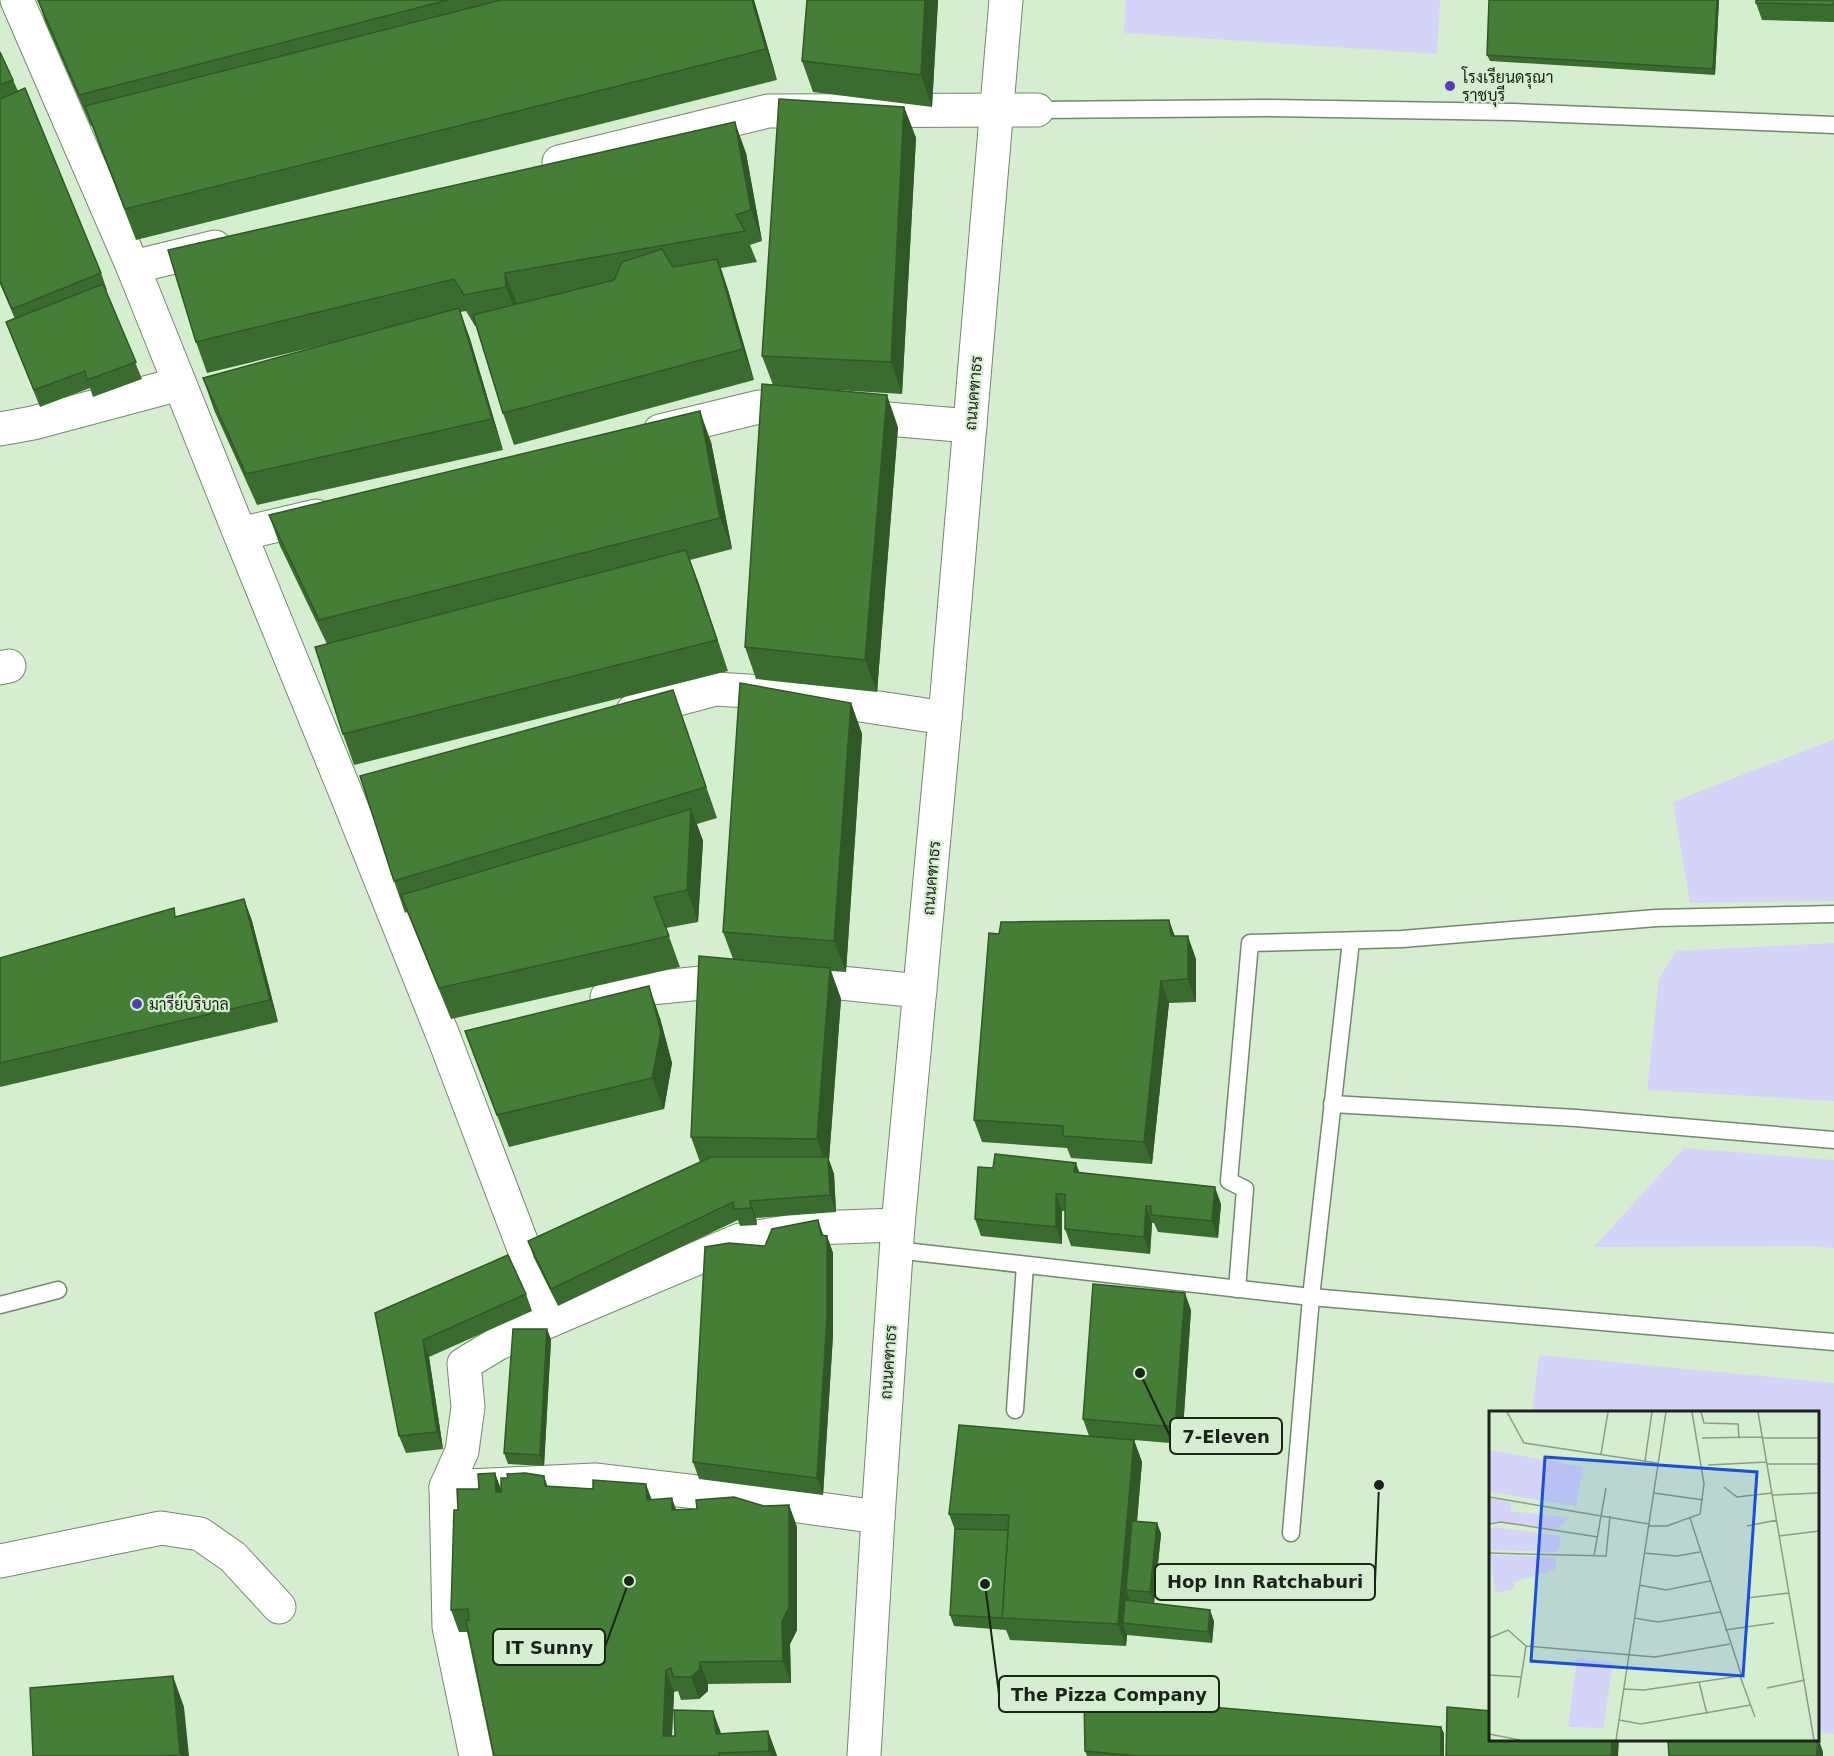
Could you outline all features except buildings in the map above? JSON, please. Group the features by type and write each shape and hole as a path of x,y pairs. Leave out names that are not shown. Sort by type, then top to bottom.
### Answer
{"street":[{"path":"17,0 133,267 345,791 455,1035 550,1320"},
{"name":"ถนนคฑาธร","path":"864,1756 897,1237 945,718 1006,0"},
{"path":"525,171 768,111 1037,110"},
{"path":"133,267 249,239"},
{"path":"0,429 33,423 179,384"},
{"path":"632,438 759,407 970,426"},
{"path":"240,534 344,509"},
{"path":"602,719 715,689 782,693 945,718"},
{"path":"345,791 377,780"},
{"path":"582,1003 640,989 772,976 920,991"},
{"path":"477,1756 449,1627 446,1487 462,1451 468,1407 464,1364 497,1344 550,1320 740,1240 811,1228 897,1237"},
{"path":"446,1487 595,1480 878,1517"},
{"path":"0,1561 160,1528 200,1534 233,1557 279,1606"}],"lane":[{"path":"1037,110 1266,108 1513,112 1834,125"},
{"path":"1237,1289 1245,1189 1229,1181 1250,943 1402,939 1656,918 1834,914"},
{"path":"1291,1533 1311,1297 1351,941"},
{"path":"1332,1104 1576,1118 1834,1140"},
{"path":"897,1237 1025,1265 1237,1289 1834,1342"},
{"path":"1014,1410 1025,1265"},
{"path":"0,1305 58,1290"}],"shaded area":[{"path":"1126,0 1440,0 1437,54 1124,33"},
{"path":"1834,739 1834,901 1690,903 1673,802"},
{"path":"1834,943 1834,1101 1647,1090 1659,979 1676,951"},
{"path":"1684,1148 1834,1160 1834,1248 1809,1246 1594,1247"},
{"path":"1539,1355 1834,1383 1834,1734 1819,1732 1819,1411 1532,1411"}],"place":[{"name":"โรงเรียนดรุณา ราชบุรี","path":"1450,86"},
{"name":"มารีย์บริบาล","path":"137,1004"},
{"name":"7-Eleven","path":"1140,1373"},
{"name":"Hop Inn Ratchaburi","path":"1379,1485"},
{"name":"IT Sunny","path":"629,1581"},
{"name":"The Pizza Company","path":"985,1584"}]}
